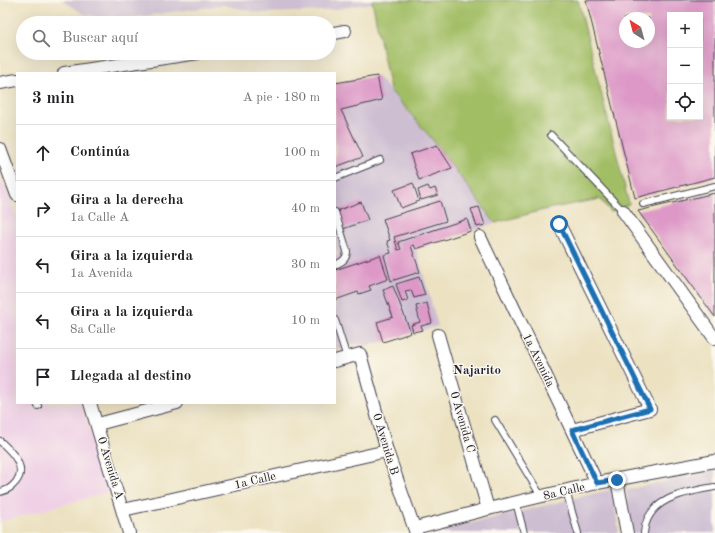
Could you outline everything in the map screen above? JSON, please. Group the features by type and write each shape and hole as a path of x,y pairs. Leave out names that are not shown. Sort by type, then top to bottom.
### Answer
{"street":[{"path":"336,33 344,31"},
{"path":"71,72 151,60"},
{"path":"0,82 16,80"},
{"path":"0,149 15,183"},
{"path":"623,211 715,339"},
{"path":"559,224 650,409 572,430"},
{"name":"1a Avenida","path":"480,237 597,483"},
{"name":"0 Avenida C","path":"438,335 488,509"},
{"name":"0 Avenida B","path":"341,359 360,354 387,451 416,530"},
{"name":"0 Avenida A","path":"90,404 98,424 129,533"},
{"path":"98,424 173,404"},
{"name":"1a Calle","path":"123,510 387,451"},
{"name":"8a Calle","path":"416,530 488,509 597,483 715,461"},
{"path":"617,480 627,533"}],"lane":[{"path":"550,135 623,211"},
{"path":"336,178 380,160"},
{"path":"643,204 715,186"},
{"path":"336,215 348,251 345,259 336,264"},
{"path":"336,326 341,359"},
{"path":"495,420 541,496"},
{"path":"0,441 13,454 20,464 20,472 14,485 0,492"},
{"path":"644,533 645,524 660,504 672,497 715,487"},
{"path":"566,491 578,533"},
{"path":"516,502 524,533"}],"shaded area":[{"path":"62,0 372,0 372,3 324,11 261,13 223,5 144,16 94,16 84,14"},
{"path":"377,76 432,139 495,223 416,249 438,326 366,346 352,344 337,351 336,256 338,255 336,249 336,83"},
{"path":"0,174 16,216 16,404 81,404 109,492 0,522"},
{"path":"715,470 715,533 633,533 626,490"},
{"path":"612,489 619,533 437,533 439,531"}],"green space":[{"path":"372,0 578,0 629,204 611,212 600,199 547,209 495,223 432,139 390,90"}],"building":[{"path":"586,0 715,0 715,177 635,198"},
{"path":"377,76 382,100 341,110 363,157 336,167 336,83"},
{"path":"437,145 452,168 419,180 410,154"},
{"path":"413,183 419,201 401,208 394,190"},
{"path":"428,186 430,190 435,188 438,195 421,200 418,190"},
{"path":"715,193 715,317 638,211"},
{"path":"440,201 446,221 394,237 398,250 401,249 398,242 467,219 471,231 416,249 414,245 411,246 420,272 391,281 384,255 391,253 387,241 390,240 383,219"},
{"path":"361,202 368,220 343,229 336,211"},
{"path":"479,207 485,225 477,227 471,209"},
{"path":"380,255 388,279 369,286 371,290 359,294 358,292 336,300 336,270"},
{"path":"419,277 425,295 414,298 411,290 405,291 408,300 402,302 396,284"},
{"path":"393,286 411,333 383,342 377,322 393,317 383,290"},
{"path":"427,303 432,323 421,326 423,330 413,332 411,325 420,322 416,306"}],"district":[{"name":"Najarito","path":"477,369"}],"route":[{"path":"559,224 650,409 572,430 597,483 617,480"}]}
